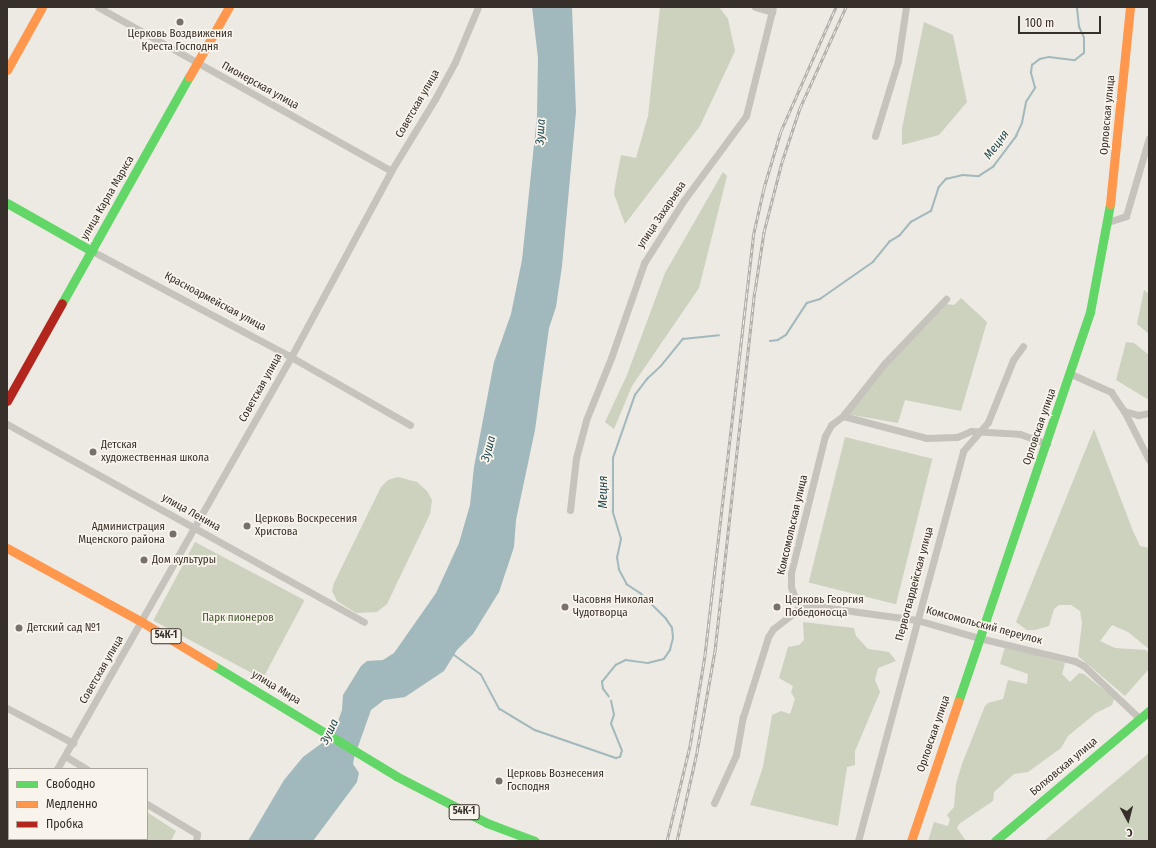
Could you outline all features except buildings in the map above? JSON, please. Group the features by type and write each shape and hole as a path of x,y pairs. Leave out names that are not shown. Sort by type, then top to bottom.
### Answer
{"main road":[{"path":"7,70 42,7"},
{"name":"улица Карла Маркса","path":"7,401 229,7"},
{"name":"Орловская улица","path":"911,841 979,638 1071,374 1090,312 1108,222 1130,7"},
{"name":"Красноармейская улица","path":"7,203 92,251"},
{"name":"улица Мира","path":"7,548 142,622 396,776 486,823 535,841"},
{"name":"Болховская улица","path":"995,841 1149,711"}],"street":[{"name":"Пионерская улица","path":"98,7 392,171"},
{"path":"755,7 772,10"},
{"path":"875,136 898,61 906,7"},
{"name":"Советская улица","path":"58,768 195,528 392,171 455,62 477,10"},
{"name":"улица Захарьева","path":"570,510 576,458 586,420 611,358 644,263 684,200 746,116 772,10"},
{"path":"1108,222 1126,216 1149,138"},
{"name":"Красноармейская улица","path":"92,251 291,356 410,425"},
{"name":"Комсомольская улица","path":"800,604 794,598 791,587 791,573 825,436 831,425 843,416 884,364 946,299"},
{"name":"Первогвардейская улица","path":"858,841 963,451 981,432 988,422 1013,360 1023,346"},
{"path":"1071,374 1111,392 1124,411 1149,460"},
{"path":"1124,411 1138,415 1149,413"},
{"path":"843,416 926,438 944,439 957,437 971,431 1020,434 1046,444"},
{"name":"улица Ленина","path":"7,424 364,622"},
{"path":"714,803 736,755 743,717 768,637 773,629 796,611 800,604"},
{"name":"Комсомольский переулок","path":"800,604 917,620 979,638 1080,663 1140,719"},
{"path":"7,708 73,743"},
{"path":"65,756 85,768"},
{"path":"148,805 197,834 196,841"}],"green space":[{"path":"660,7 719,7 728,19 735,51 700,126 625,224 614,194 615,186 621,155 636,158 648,116"},
{"path":"924,22 953,35 967,102 939,135 902,145 902,128"},
{"path":"723,172 727,176 699,288 632,386 614,429 605,422 627,375 665,273"},
{"path":"1144,290 1149,294 1149,334 1137,324"},
{"path":"961,298 987,322 961,411 905,400 898,423 841,413 939,303 954,305"},
{"path":"1126,342 1134,343 1149,355 1149,400 1116,380"},
{"path":"1094,429 1133,531 1140,546 1149,548 1149,649 1128,632 1112,625 1100,641 1115,648 1146,650 1149,653 1149,669 1125,696 1078,656 1082,623 1080,611 1071,605 1059,605 1054,609 1049,626 1035,630 1027,630 1016,622"},
{"path":"845,437 932,459 896,604 809,583"},
{"path":"398,477 417,482 427,491 432,500 430,514 387,604 377,612 356,613 337,601 332,591 334,583 381,487 388,480"},
{"name":"Парк пионеров","path":"195,542 304,600 263,679 153,621"},
{"path":"803,622 854,628 856,636 868,649 889,652 896,661 878,668 875,680 880,692 855,751 855,765 847,767 838,826 750,805 763,767 772,715 781,711 790,714 795,699 791,692 793,686 779,678 788,647 799,645 804,640"},
{"path":"1005,647 1065,663 1062,674 1070,682 1079,673 1084,674 1114,698 1112,705 1096,713 1068,736 1061,748 1028,772 1014,774 994,792 993,801 959,824 957,828 966,841 928,841 934,822 948,826 950,819 947,815 954,807 956,784 962,764 985,706 988,703 1003,699 1008,680 1027,684 1028,674 1000,664"},
{"path":"1149,753 1149,841 1044,841"},
{"path":"148,813 176,831 171,841 56,841 148,840"}],"water":[{"name":"Зуша","path":"532,7 572,7 576,112 562,266 556,307 549,328 535,430 516,520 514,547 499,592 473,634 457,650 444,671 405,697 384,700 371,710 354,758 353,764 359,773 357,782 313,841 248,841 284,780 303,757 333,735 342,710 343,695 361,666 367,661 383,660 394,653 436,593 459,543 470,505 474,467 494,362 511,314 522,260 537,116 538,58"}],"waterway":[{"name":"Мецня","path":"770,341 778,340 786,335 807,303 820,299 873,262 889,242 900,235 911,222 931,211 939,187 946,179 963,175 979,176 993,167 1016,136 1022,123 1026,102 1035,88 1031,73 1032,65 1040,59 1049,57 1075,60 1084,53 1084,38 1079,27 1077,7"},
{"name":"Мецня","path":"609,697 603,689 602,682 616,665 626,660 648,663 664,659 670,650 673,638 672,628 666,619 641,594 627,585 619,570 617,558 621,539 613,512 613,458 635,395 647,379 661,366 683,339 719,335"},
{"name":"Мецня","path":"453,654 481,674 500,709 535,730 616,758 620,757 622,751 611,724 614,715 611,701"}],"railway":[{"path":"667,841 690,746 705,655 753,237 764,188 781,131 836,7"},
{"path":"677,841 697,752 715,651 755,291 764,232 782,162 800,108 846,7"}],"traffic: fast":[{"path":"62,303 189,77"},
{"path":"7,203 92,251"},
{"path":"958,702 1090,312 1110,204"},
{"path":"213,665 396,776 487,823 535,841"},
{"path":"995,841 1149,711"}],"traffic: slow":[{"path":"7,70 42,7"},
{"path":"189,77 229,7"},
{"path":"1110,204 1130,7"},
{"path":"7,548 142,622 213,665"},
{"path":"911,841 958,702"}],"traffic: jam":[{"path":"7,401 62,303"}],"place":[{"name":"Церковь Воздвижения Креста Господня","path":"180,22"},
{"name":"Детская художественная школа","path":"93,452"},
{"name":"Церковь Воскресения Христова","path":"247,526"},
{"name":"Администрация Мценского района","path":"173,534"},
{"name":"Дом культуры","path":"144,560"},
{"name":"Часовня Николая Чудотворца","path":"565,607"},
{"name":"Церковь Георгия Победоносца","path":"777,607"},
{"name":"Детский сад №1","path":"19,628"},
{"name":"Церковь Вознесения Господня","path":"499,781"}]}
